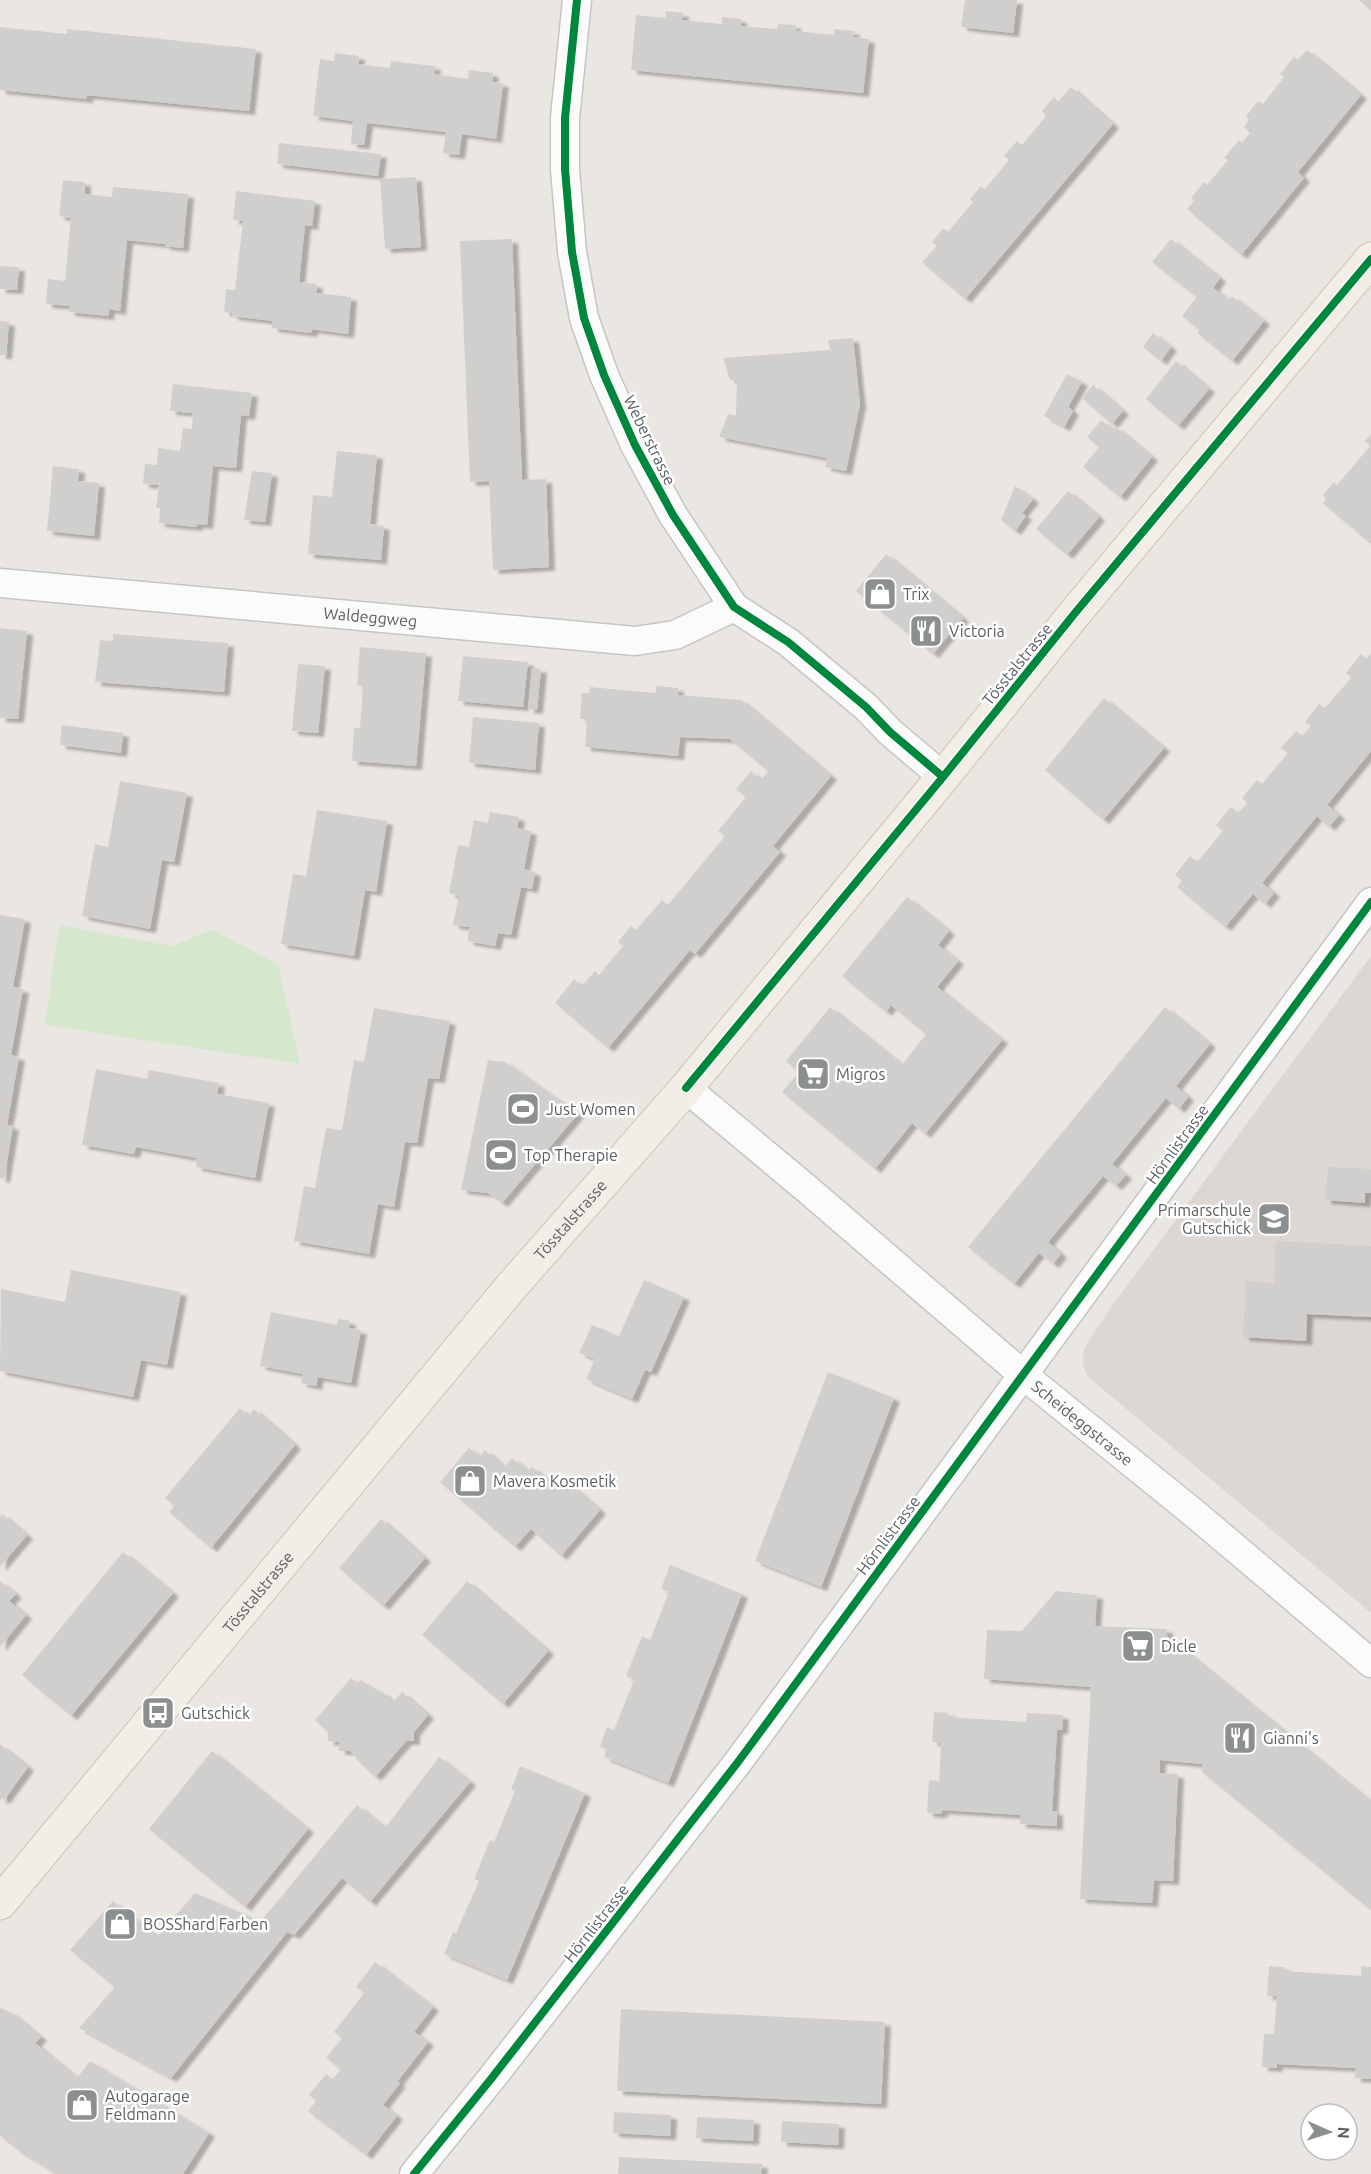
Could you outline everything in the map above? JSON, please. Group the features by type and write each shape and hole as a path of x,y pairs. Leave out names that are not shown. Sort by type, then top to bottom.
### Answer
{"main road":[{"name":"Tösstalstrasse","path":"0,1903 512,1287 686,1088 944,777 1083,604 1371,259"}],"street":[{"name":"Weberstrasse","path":"577,0 565,118 564,169 572,252 584,318 604,375 635,445 673,515 734,607 788,642 866,706 890,732 944,777"},
{"name":"Waldeggweg","path":"0,583 635,641 675,635 734,607"},
{"name":"Hörnlistrasse","path":"414,2174 491,2079 738,1762 1371,903"},
{"name":"Scheideggstrasse","path":"686,1088 1022,1374 1196,1514 1371,1663"}],"shaded area":[{"name":"Primarschule Gutschick","path":"1371,956 1371,1613 1088,1377 1083,1366 1083,1354 1087,1343 1114,1303"}],"green space":[{"path":"59,925 171,946 213,930 278,964 300,1064 45,1025"}],"building":[{"path":"965,0 1017,0 1013,33 961,27"},
{"path":"1359,0 1371,0 1371,7 1369,9"},
{"path":"666,11 683,13 682,20 722,24 722,17 741,19 741,26 777,29 778,24 796,25 795,31 834,35 834,29 854,31 853,37 869,39 863,93 631,70 636,15 665,18"},
{"path":"0,27 67,34 67,29 256,49 249,111 87,95 87,99 0,90"},
{"path":"1307,50 1361,95 1298,172 1304,178 1241,255 1187,209 1194,201 1191,198 1204,182 1207,185 1228,160 1224,158 1239,140 1242,143 1250,133 1244,127 1249,120 1246,116 1258,101 1263,104 1284,77 1280,74 1294,57 1298,60"},
{"path":"335,53 359,56 358,64 390,68 391,61 435,66 434,74 468,79 469,70 493,73 492,82 503,83 496,139 462,134 459,155 443,153 446,132 367,123 364,145 351,144 353,121 313,116 320,59 334,61"},
{"path":"1071,87 1113,124 965,299 922,262 937,246 932,242 943,228 948,232 973,202 970,199 981,186 985,189 1009,160 1004,156 1017,141 1022,145 1046,116 1042,111 1054,97 1058,102"},
{"path":"279,143 381,154 378,176 277,164"},
{"path":"416,177 421,247 385,249 380,179"},
{"path":"63,180 85,182 85,194 112,197 113,187 188,194 183,248 127,240 120,311 109,309 108,316 69,312 70,306 46,304 48,279 65,281 71,218 59,216"},
{"path":"236,191 315,201 312,226 305,225 299,282 317,284 316,293 351,297 348,334 312,329 311,333 272,328 273,321 232,316 233,313 224,312 226,289 235,290 243,221 233,220"},
{"path":"512,239 522,480 546,479 549,567 493,570 489,481 470,482 460,241"},
{"path":"1171,239 1220,278 1213,288 1229,300 1232,296 1264,321 1232,361 1197,333 1200,330 1182,316 1197,297 1152,262"},
{"path":"0,266 19,267 17,290 0,289"},
{"path":"0,321 9,322 6,355 0,355"},
{"path":"1153,333 1171,347 1161,361 1143,347"},
{"path":"853,338 860,404 846,471 825,467 827,458 719,437 728,414 736,415 737,380 730,380 723,358 830,350 828,340"},
{"path":"1176,361 1209,389 1178,426 1146,399"},
{"path":"1067,374 1082,382 1068,407 1073,411 1064,427 1044,416"},
{"path":"173,384 252,393 249,416 241,415 236,468 213,466 207,525 197,524 197,527 159,523 160,508 156,508 159,485 143,484 145,464 157,465 158,448 180,451 183,428 192,429 193,413 170,411"},
{"path":"1093,385 1123,411 1112,424 1082,398"},
{"path":"1101,420 1113,430 1116,427 1152,457 1120,497 1083,467 1099,447 1087,437"},
{"path":"1371,434 1371,540 1369,542 1323,503 1326,499 1323,495 1334,482 1337,485 1370,446 1365,441"},
{"path":"337,451 377,455 370,524 384,526 381,560 308,554 313,495 332,497"},
{"path":"53,466 79,469 78,481 99,483 94,536 47,531"},
{"path":"252,471 272,473 265,522 244,520"},
{"path":"1015,486 1033,499 1022,513 1026,516 1015,531 1001,520"},
{"path":"1068,491 1099,517 1067,555 1036,529"},
{"path":"886,554 963,618 933,654 856,591"},
{"path":"0,628 27,631 18,719 0,718"},
{"path":"113,634 228,643 224,692 95,682 100,640 113,641"},
{"path":"360,647 426,653 416,766 352,761 354,728 360,728 363,686 357,686"},
{"path":"1371,653 1371,751 1327,805 1339,815 1329,827 1317,816 1262,883 1274,893 1265,904 1253,894 1225,927 1177,887 1182,881 1175,875 1190,856 1197,862 1223,831 1216,825 1231,807 1238,813 1247,803 1242,798 1257,780 1262,784 1288,753 1281,748 1296,731 1302,736 1311,726 1305,722 1319,704 1325,708 1351,678 1346,673 1361,654 1367,659"},
{"path":"463,656 528,662 523,707 458,701"},
{"path":"298,664 325,666 318,733 292,731"},
{"path":"532,668 541,669 537,710 528,709"},
{"path":"656,686 678,688 678,695 741,700 831,776 773,846 780,852 695,954 690,950 608,1048 555,1003 574,979 582,986 595,971 599,975 623,946 618,942 631,926 636,930 662,900 668,905 725,836 718,831 746,797 736,789 751,771 761,780 768,771 730,739 680,737 678,756 585,747 587,719 580,719 582,693 589,693 590,687 656,693"},
{"path":"1104,698 1164,748 1103,820 1045,770"},
{"path":"473,717 539,723 535,770 469,763"},
{"path":"62,725 123,733 121,753 60,745"},
{"path":"120,781 187,793 174,862 162,860 150,929 82,916 95,844 108,847"},
{"path":"317,810 387,821 376,892 365,890 354,956 281,944 293,874 306,876"},
{"path":"490,812 519,817 517,828 531,831 524,869 535,872 532,889 521,887 511,935 498,933 495,946 467,941 470,927 453,925 459,896 449,893 458,845 469,847 474,820 488,823"},
{"path":"907,897 949,931 938,945 958,961 937,987 1002,1040 925,1134 912,1123 875,1169 782,1092 799,1072 786,1061 830,1007 902,1065 926,1034 891,1005 886,1012 842,976"},
{"path":"0,915 25,919 13,987 23,989 11,1055 19,1057 7,1125 13,1126 4,1179 0,1178"},
{"path":"1165,1007 1210,1044 1176,1086 1188,1097 1179,1109 1166,1098 1112,1164 1126,1175 1116,1186 1103,1176 1048,1242 1061,1254 1053,1264 1039,1253 1014,1284 968,1247"},
{"path":"374,1008 450,1021 439,1079 428,1078 417,1143 405,1142 394,1207 378,1204 369,1254 294,1241 304,1186 315,1188 326,1128 342,1130 354,1060 364,1062"},
{"path":"488,1060 505,1062 578,1114 502,1203 488,1193 461,1190"},
{"path":"96,1069 147,1079 149,1070 219,1083 217,1094 269,1103 255,1178 196,1167 197,1158 136,1147 134,1154 82,1145"},
{"path":"1328,1167 1371,1169 1371,1193 1365,1193 1365,1203 1325,1200"},
{"path":"1276,1241 1371,1246 1371,1317 1307,1314 1306,1341 1243,1337 1246,1281 1274,1283"},
{"path":"71,1270 181,1292 167,1365 141,1360 133,1397 0,1371 1,1289 65,1302"},
{"path":"644,1280 684,1297 651,1372 645,1370 632,1399 586,1379 595,1359 579,1353 592,1325 619,1336"},
{"path":"271,1312 337,1325 338,1319 350,1321 349,1328 361,1330 351,1383 318,1377 316,1386 301,1383 303,1374 260,1366"},
{"path":"828,1372 894,1398 821,1587 755,1561"},
{"path":"240,1408 248,1416 254,1409 295,1445 211,1548 169,1512 174,1506 165,1498"},
{"path":"469,1448 480,1456 485,1450 504,1467 512,1458 528,1471 532,1467 553,1486 561,1477 600,1510 561,1556 531,1529 515,1547 440,1482"},
{"path":"2,1514 27,1535 0,1567 0,1517"},
{"path":"381,1519 425,1558 383,1606 339,1568"},
{"path":"123,1552 173,1593 71,1716 22,1675"},
{"path":"670,1565 742,1594 668,1783 604,1757 607,1749 600,1747 607,1727 614,1730 634,1680 626,1676 642,1636 650,1640 669,1592 661,1589"},
{"path":"0,1581 16,1594 9,1601 26,1615 0,1647"},
{"path":"467,1581 548,1651 503,1704 422,1635"},
{"path":"1056,1591 1097,1595 1095,1626 1167,1629 1167,1636 1371,1802 1371,1910 1202,1772 1203,1764 1160,1760 1160,1773 1178,1774 1173,1881 1154,1880 1152,1903 1080,1899 1091,1687 984,1679 987,1630 1022,1631"},
{"path":"351,1678 358,1683 361,1680 379,1693 381,1691 393,1702 402,1692 428,1715 414,1732 414,1741 406,1741 375,1777 350,1751 339,1751 340,1742 328,1741 328,1732 315,1720"},
{"path":"934,1712 949,1713 948,1717 1026,1722 1027,1713 1063,1715 1062,1730 1057,1730 1052,1811 1057,1811 1057,1826 1020,1824 1020,1815 942,1810 941,1814 927,1813 929,1780 939,1781 941,1743 932,1742"},
{"path":"0,1744 28,1767 4,1800 2,1798 0,1801"},
{"path":"212,1751 308,1829 245,1907 149,1829"},
{"path":"439,1757 470,1782 370,1902 342,1878 294,1935 287,1932 171,2078 79,2028 115,1987 70,1950 113,1901 157,1937 195,1893 261,1921 357,1805 385,1828"},
{"path":"520,1766 585,1793 507,1980 444,1954 479,1881 474,1879 490,1840 494,1842 515,1791 511,1790"},
{"path":"375,1962 433,2007 414,2032 428,2042 397,2082 400,2083 383,2105 397,2116 366,2155 308,2111 316,2101 309,2095 326,2074 333,2079 341,2069 326,2058 342,2038 334,2032 364,1993 356,1987"},
{"path":"1269,1966 1284,1967 1284,1971 1361,1976 1361,1966 1371,1967 1371,2079 1355,2078 1356,2068 1277,2064 1277,2068 1262,2067 1264,2034 1274,2034 1277,1996 1267,1996"},
{"name":"Autogarage Feldmann","path":"0,2008 12,2013 41,2037 35,2043 77,2078 90,2061 209,2133 183,2174 58,2174 21,2152 0,2136"},
{"path":"621,2009 885,2022 881,2104 617,2091"},
{"path":"614,2112 671,2115 670,2136 613,2133"},
{"path":"697,2117 754,2120 753,2141 696,2138"},
{"path":"782,2121 839,2124 838,2145 781,2142"},
{"path":"619,2157 762,2164 761,2174 618,2174"}],"cycle path":[{"path":"577,0 565,118 565,169 572,252 584,318 604,375 635,445 673,515 734,607 788,642 866,707 890,732 943,777"},
{"path":"686,1088 1075,613 1371,259"},
{"path":"414,2174 491,2079 738,1762 1371,902"}],"place":[{"name":"Trix","path":"880,594"},
{"name":"Victoria","path":"926,631"},
{"name":"Migros","path":"813,1074"},
{"name":"Just Women","path":"523,1109"},
{"name":"Top Therapie","path":"501,1155"},
{"name":"Primarschule Gutschick","path":"1274,1219"},
{"name":"Mavera Kosmetik","path":"470,1481"},
{"name":"Dicle","path":"1138,1646"},
{"name":"Gutschick","path":"158,1713"},
{"name":"Gianni's","path":"1240,1738"},
{"name":"BOSShard Farben","path":"120,1924"},
{"name":"Autogarage Feldmann","path":"82,2105"}]}
